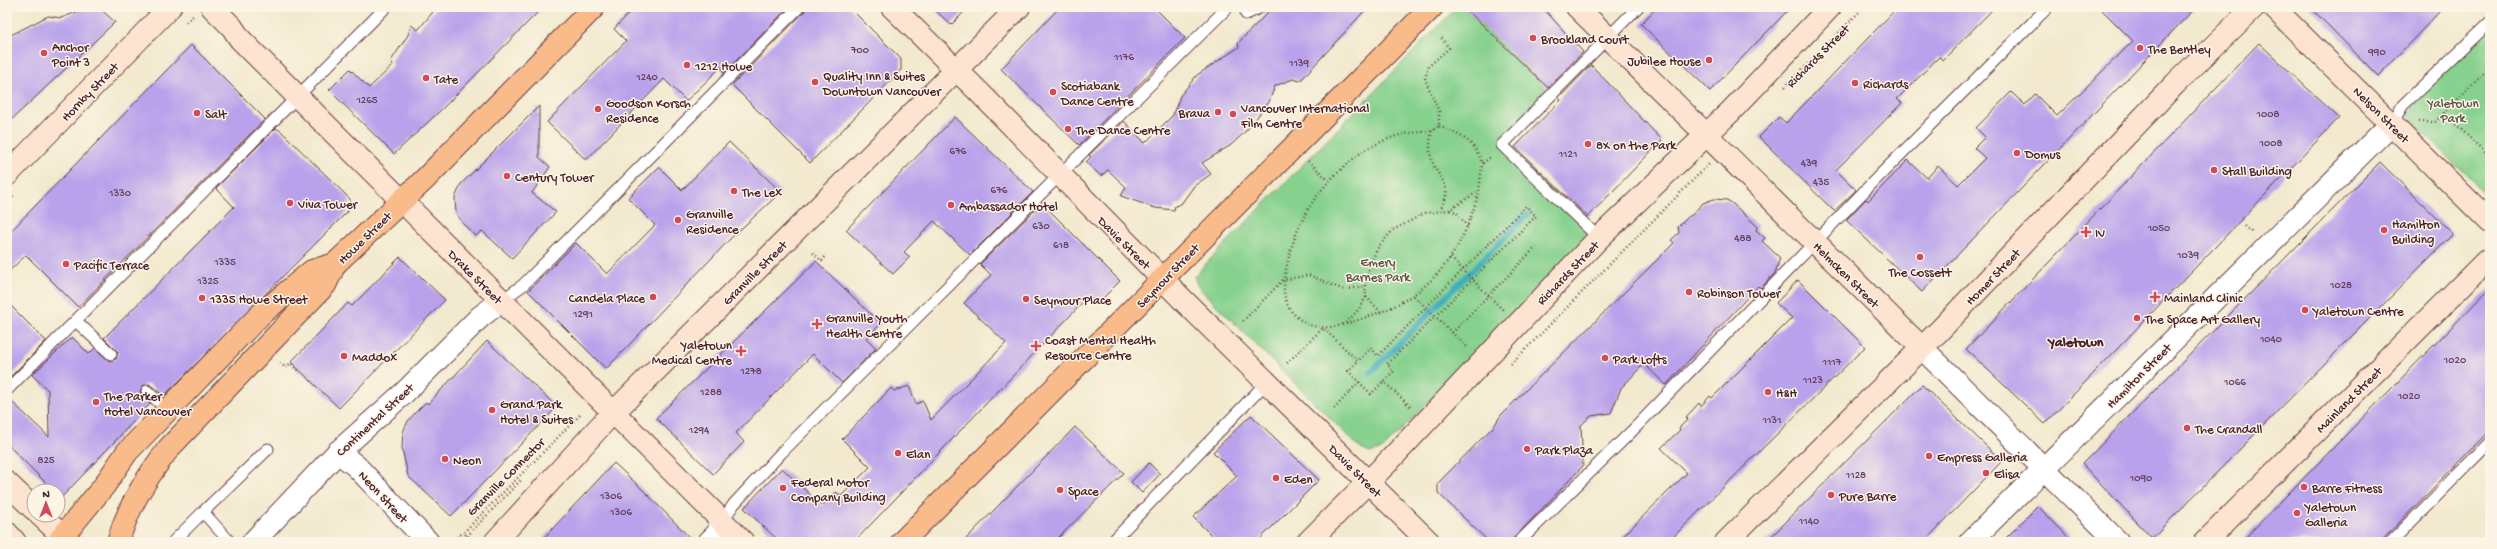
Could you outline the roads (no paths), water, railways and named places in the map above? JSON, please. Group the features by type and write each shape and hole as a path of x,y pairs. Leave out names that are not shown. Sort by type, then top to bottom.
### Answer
{"highway":[{"name":"Howe Street","path":"118,542 124,518 148,476 169,448 325,285 335,264 402,201 594,7"},
{"name":"Seymour Street","path":"902,542 1432,7"},
{"path":"63,540 104,486 126,452 261,314 312,271 335,264"}],"street":[{"name":"Hornby Street","path":"7,175 170,7"},
{"name":"Davie Street","path":"892,7 1162,279 1429,542"},
{"name":"Granville Street","path":"495,542 613,413 957,71 1019,7"},
{"name":"Helmcken Street","path":"1577,7 2118,542"},
{"name":"Richards Street","path":"1308,542 1368,482 1599,238 1705,134 1730,112 1830,7"},
{"name":"Homer Street","path":"1726,542 1922,348 2176,83 2254,7"},
{"name":"Nelson Street","path":"2273,7 2392,123 2490,222"},
{"name":"Drake Street","path":"205,9 232,27 240,39 743,542"},
{"name":"Hamilton Street","path":"1970,542 2392,123"},
{"name":"Mainland Street","path":"2205,542 2488,257"},
{"name":"Continental Street","path":"253,542 338,452 404,393 480,317 501,301"},
{"name":"Neon Street","path":"338,452 356,466 428,542"},
{"path":"7,483 26,501"},
{"path":"709,542 718,533 722,521"},
{"path":"47,523 63,540"},
{"path":"7,533 15,542"}],"lane":[{"path":"7,390 386,7"},
{"path":"501,301 523,285 799,7"},
{"path":"722,521 734,504 780,453 1228,7"},
{"path":"1599,238 1502,145 1638,7"},
{"path":"1519,542 1632,431 2048,7"},
{"path":"1246,14 1260,8"},
{"path":"2392,123 2403,105 2490,22"},
{"path":"76,320 111,354"},
{"path":"1112,542 1267,382"},
{"path":"148,392 167,410"},
{"path":"2393,541 2490,442"},
{"path":"173,542 268,449"},
{"path":"203,512 230,542"}],"waterway":[{"path":"1371,372 1527,215"}],"place":[{"name":"Brookland Court","path":"1533,38"},
{"name":"The Bentley","path":"2140,48"},
{"name":"Anchor Point 3","path":"44,53"},
{"name":"Jubilee House","path":"1709,60"},
{"name":"1212 Howe","path":"687,65"},
{"name":"Tate","path":"426,78"},
{"name":"Quality Inn & Suites Downtown Vancouver","path":"815,82"},
{"name":"Richards","path":"1855,83"},
{"name":"Scotiabank Dance Centre","path":"1053,92"},
{"name":"Goodson Korsch Residence","path":"598,109"},
{"name":"Brava","path":"1218,112"},
{"name":"Salt","path":"197,113"},
{"name":"Vancouver International Film Centre","path":"1233,114"},
{"name":"The Dance Centre","path":"1068,129"},
{"name":"8X on the Park","path":"1588,144"},
{"name":"Domus","path":"2017,153"},
{"name":"Stall Building","path":"2214,170"},
{"name":"Century Tower","path":"507,176"},
{"name":"The Lex","path":"734,191"},
{"name":"Viva Tower","path":"290,203"},
{"name":"Ambassador Hotel","path":"951,205"},
{"name":"Granville Residence","path":"678,220"},
{"name":"Hamilton Building","path":"2384,230"},
{"name":"IV","path":"2086,232"},
{"name":"The Cossett","path":"1920,257"},
{"name":"Pacific Terrace","path":"66,264"},
{"name":"Robinson Tower","path":"1689,292"},
{"name":"Candela Place","path":"653,297"},
{"name":"Mainland Clinic","path":"2155,297"},
{"name":"1335 Howe Street","path":"202,298"},
{"name":"Seymour Place","path":"1026,299"},
{"name":"Yaletown Centre","path":"2305,310"},
{"name":"The Space Art Gallery","path":"2137,318"},
{"name":"Granville Youth Health Centre","path":"817,324"},
{"name":"Coast Mental Health Resource Centre","path":"1036,346"},
{"name":"Yaletown Medical Centre","path":"741,351"},
{"name":"Maddox","path":"344,356"},
{"name":"Park Lofts","path":"1605,358"},
{"name":"H&H","path":"1768,392"},
{"name":"The Parker Hotel Vancouver","path":"96,402"},
{"name":"Grand Park Hotel & Suites","path":"492,410"},
{"name":"The Crandall","path":"2187,428"},
{"name":"Park Plaza","path":"1527,449"},
{"name":"Elan","path":"898,453"},
{"name":"Empress Galleria","path":"1929,456"},
{"name":"Neon","path":"445,459"},
{"name":"Elisa","path":"1986,473"},
{"name":"Eden","path":"1276,478"},
{"name":"Barre Fitness","path":"2304,487"},
{"name":"Federal Motor Company Building","path":"783,488"},
{"name":"Space","path":"1060,490"},
{"name":"Pure Barre","path":"1831,495"},
{"name":"Yaletown Galleria","path":"2297,513"}],"district":[{"name":"Yaletown","path":"2076,341"}],"park label":[{"name":"Yaletown Park","path":"2453,110"},
{"name":"Emery Barnes Park","path":"1378,268"}]}
